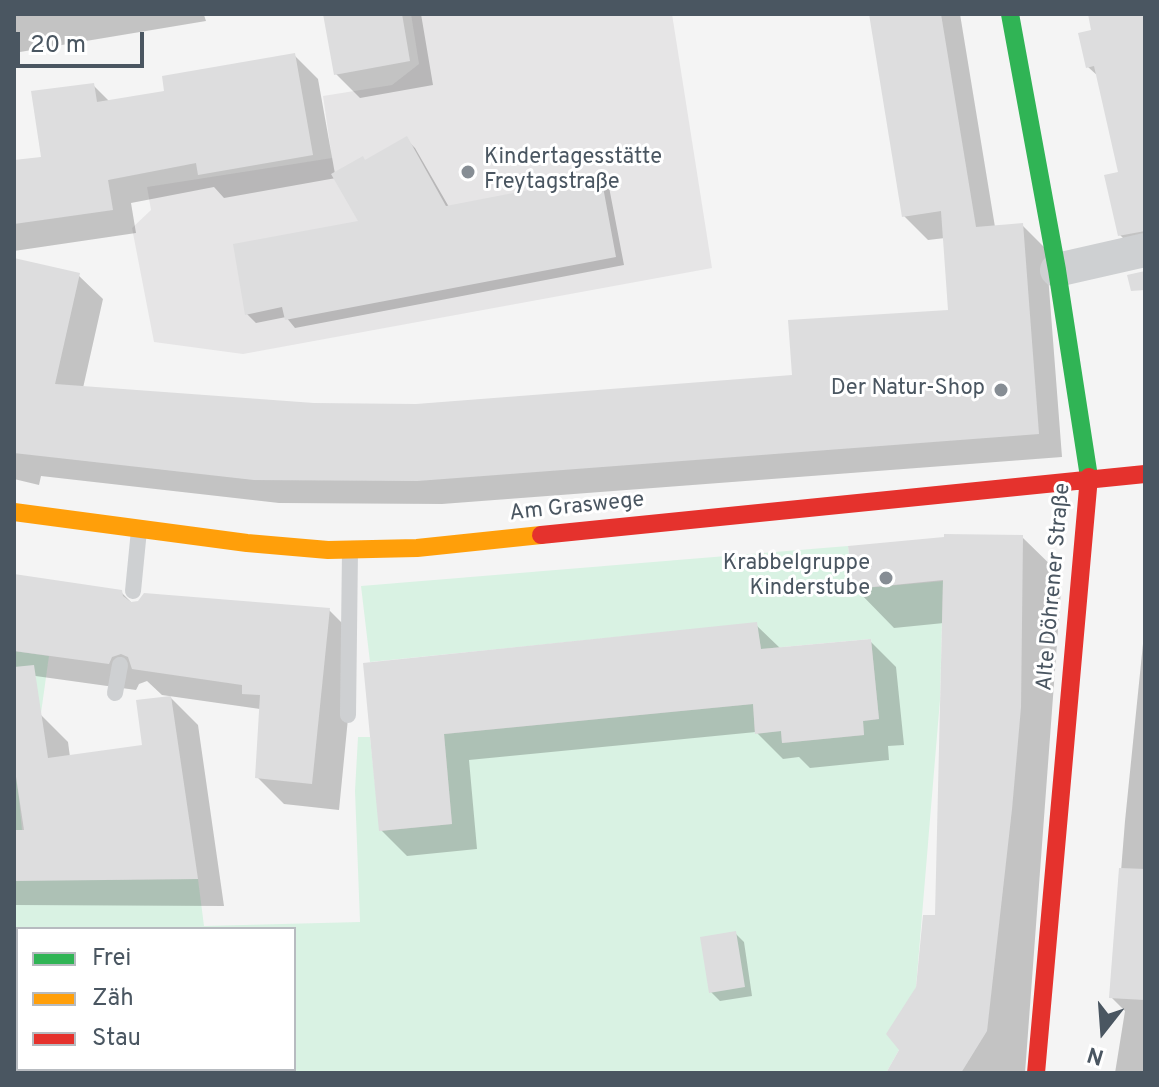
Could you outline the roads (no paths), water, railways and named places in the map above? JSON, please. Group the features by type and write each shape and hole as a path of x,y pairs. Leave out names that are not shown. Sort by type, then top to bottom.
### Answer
{"street":[{"name":"Alte Döhrener Straße","path":"1010,14 1057,270 1090,481 1036,1073"},
{"path":"1057,270 1145,250"},
{"name":"Am Graswege","path":"14,512 247,543 350,549 417,548 1145,474"}],"lane":[{"path":"133,591 139,528"},
{"path":"348,715 350,549"},
{"path":"115,693 120,665"}],"place":[{"name":"Kindertagesstätte Freytagstraße","path":"468,172"},
{"name":"Der Natur-Shop","path":"1001,390"},
{"name":"Krabbelgruppe Kinderstube","path":"886,578"}]}
